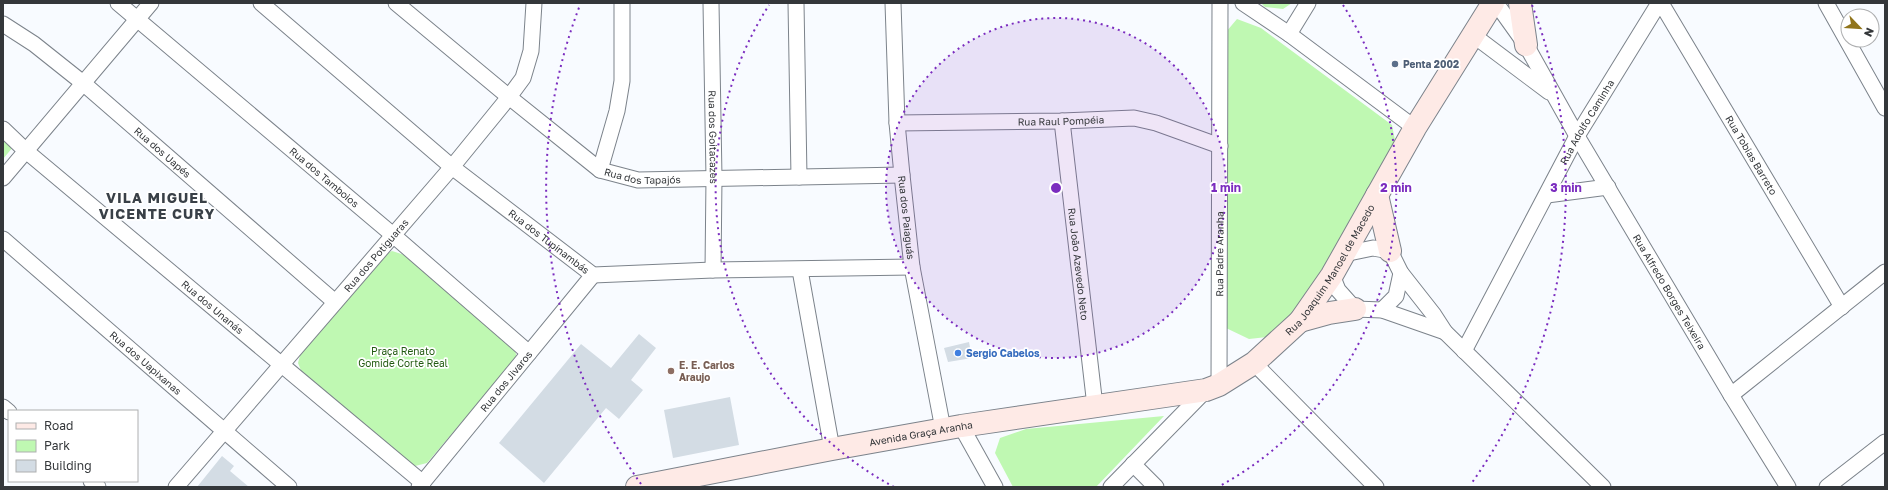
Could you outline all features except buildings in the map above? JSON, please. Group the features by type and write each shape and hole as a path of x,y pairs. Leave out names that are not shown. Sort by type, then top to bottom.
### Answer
{"street":[{"name":"Rua dos Tamboios","path":"118,3 394,235 529,353"},
{"path":"3,178 151,3"},
{"name":"Rua dos Tupinambás","path":"261,3 452,167 593,275 713,270 800,270 912,267"},
{"name":"Rua dos Tapajós","path":"396,3 600,170 638,180 799,176 902,176"},
{"name":"Rua dos Potiguaras","path":"176,487 394,235 509,97 523,78 531,51 534,3"},
{"path":"600,170 617,110 622,80 622,3"},
{"name":"Rua dos Goitacazes","path":"711,3 714,178 713,270"},
{"path":"796,3 799,176"},
{"name":"Rua dos Paiaguás","path":"893,3 897,123 912,267 952,428 995,487"},
{"name":"Rua Padre Aranha","path":"1212,388 1220,146 1220,3"},
{"path":"1243,3 1289,34 1414,128"},
{"path":"1289,34 1308,3"},
{"name":"Rua Joaquim Manoel de Macedo","path":"1111,487 1212,388 1254,363 1300,321 1332,275 1414,128 1492,3"},
{"name":"Rua Alfredo Borges Teixeira","path":"1496,3 1526,45 1577,136 1731,395 1788,487"},
{"path":"1520,3 1526,45"},
{"name":"Rua Adolfo Caminha","path":"1464,351 1577,136 1660,3"},
{"name":"Rua Tobias Barreto","path":"1660,3 1842,307"},
{"path":"1826,3 1885,108"},
{"name":"Rua dos Uapés","path":"3,24 34,44 83,83 335,302"},
{"name":"Rua Alfredo Borges Teixeira","path":"1473,35 1553,95"},
{"name":"Rua Raul Pompéia","path":"897,123 1062,121 1134,118 1156,123 1220,146"},
{"name":"Rua João Azevedo Neto","path":"1062,121 1095,406"},
{"name":"Rua dos Unanás","path":"3,129 26,151 282,364 421,485"},
{"path":"1547,195 1608,187"},
{"path":"1377,195 1390,251 1401,273 1434,315 1445,332 1603,487"},
{"name":"Rua dos Uapixanas","path":"3,239 289,487"},
{"path":"1344,254 1373,248 1390,251"},
{"path":"800,270 832,448"},
{"path":"1731,395 1885,272"},
{"path":"1382,310 1396,296 1401,273"},
{"name":"Rua dos Jivaros","path":"421,485 593,275"},
{"path":"1332,275 1338,290 1355,309"},
{"path":"1300,321 1329,313 1355,309 1382,310 1445,332"},
{"path":"1254,363 1376,487"},
{"name":"Avenida Graça Aranha","path":"637,487 832,448 1212,388"},
{"path":"1827,487 1885,442"},
{"path":"1133,464 1156,487"}],"green space":[{"path":"1261,3 1292,3 1283,9 1265,7"},
{"path":"1237,19 1261,28 1392,125 1395,140 1386,161 1304,303 1267,337 1249,339 1226,328 1226,32"},
{"path":"3,138 13,147 3,159"},
{"name":"Praça Renato Gomide Corte Real","path":"392,251 411,257 514,348 517,357 427,463 415,466 401,462 304,378 298,363 302,348 380,257"},
{"path":"1164,416 1096,487 1013,487 995,453 1000,438 1026,429"}],"place":[{"name":"Penta 2002","path":"1395,64"},
{"name":"Sergio Cabelos","path":"958,353"},
{"name":"E. E. Carlos Araujo","path":"671,371"}],"district":[{"name":"VILA MIGUEL VICENTE CURY","path":"157,206"}]}
